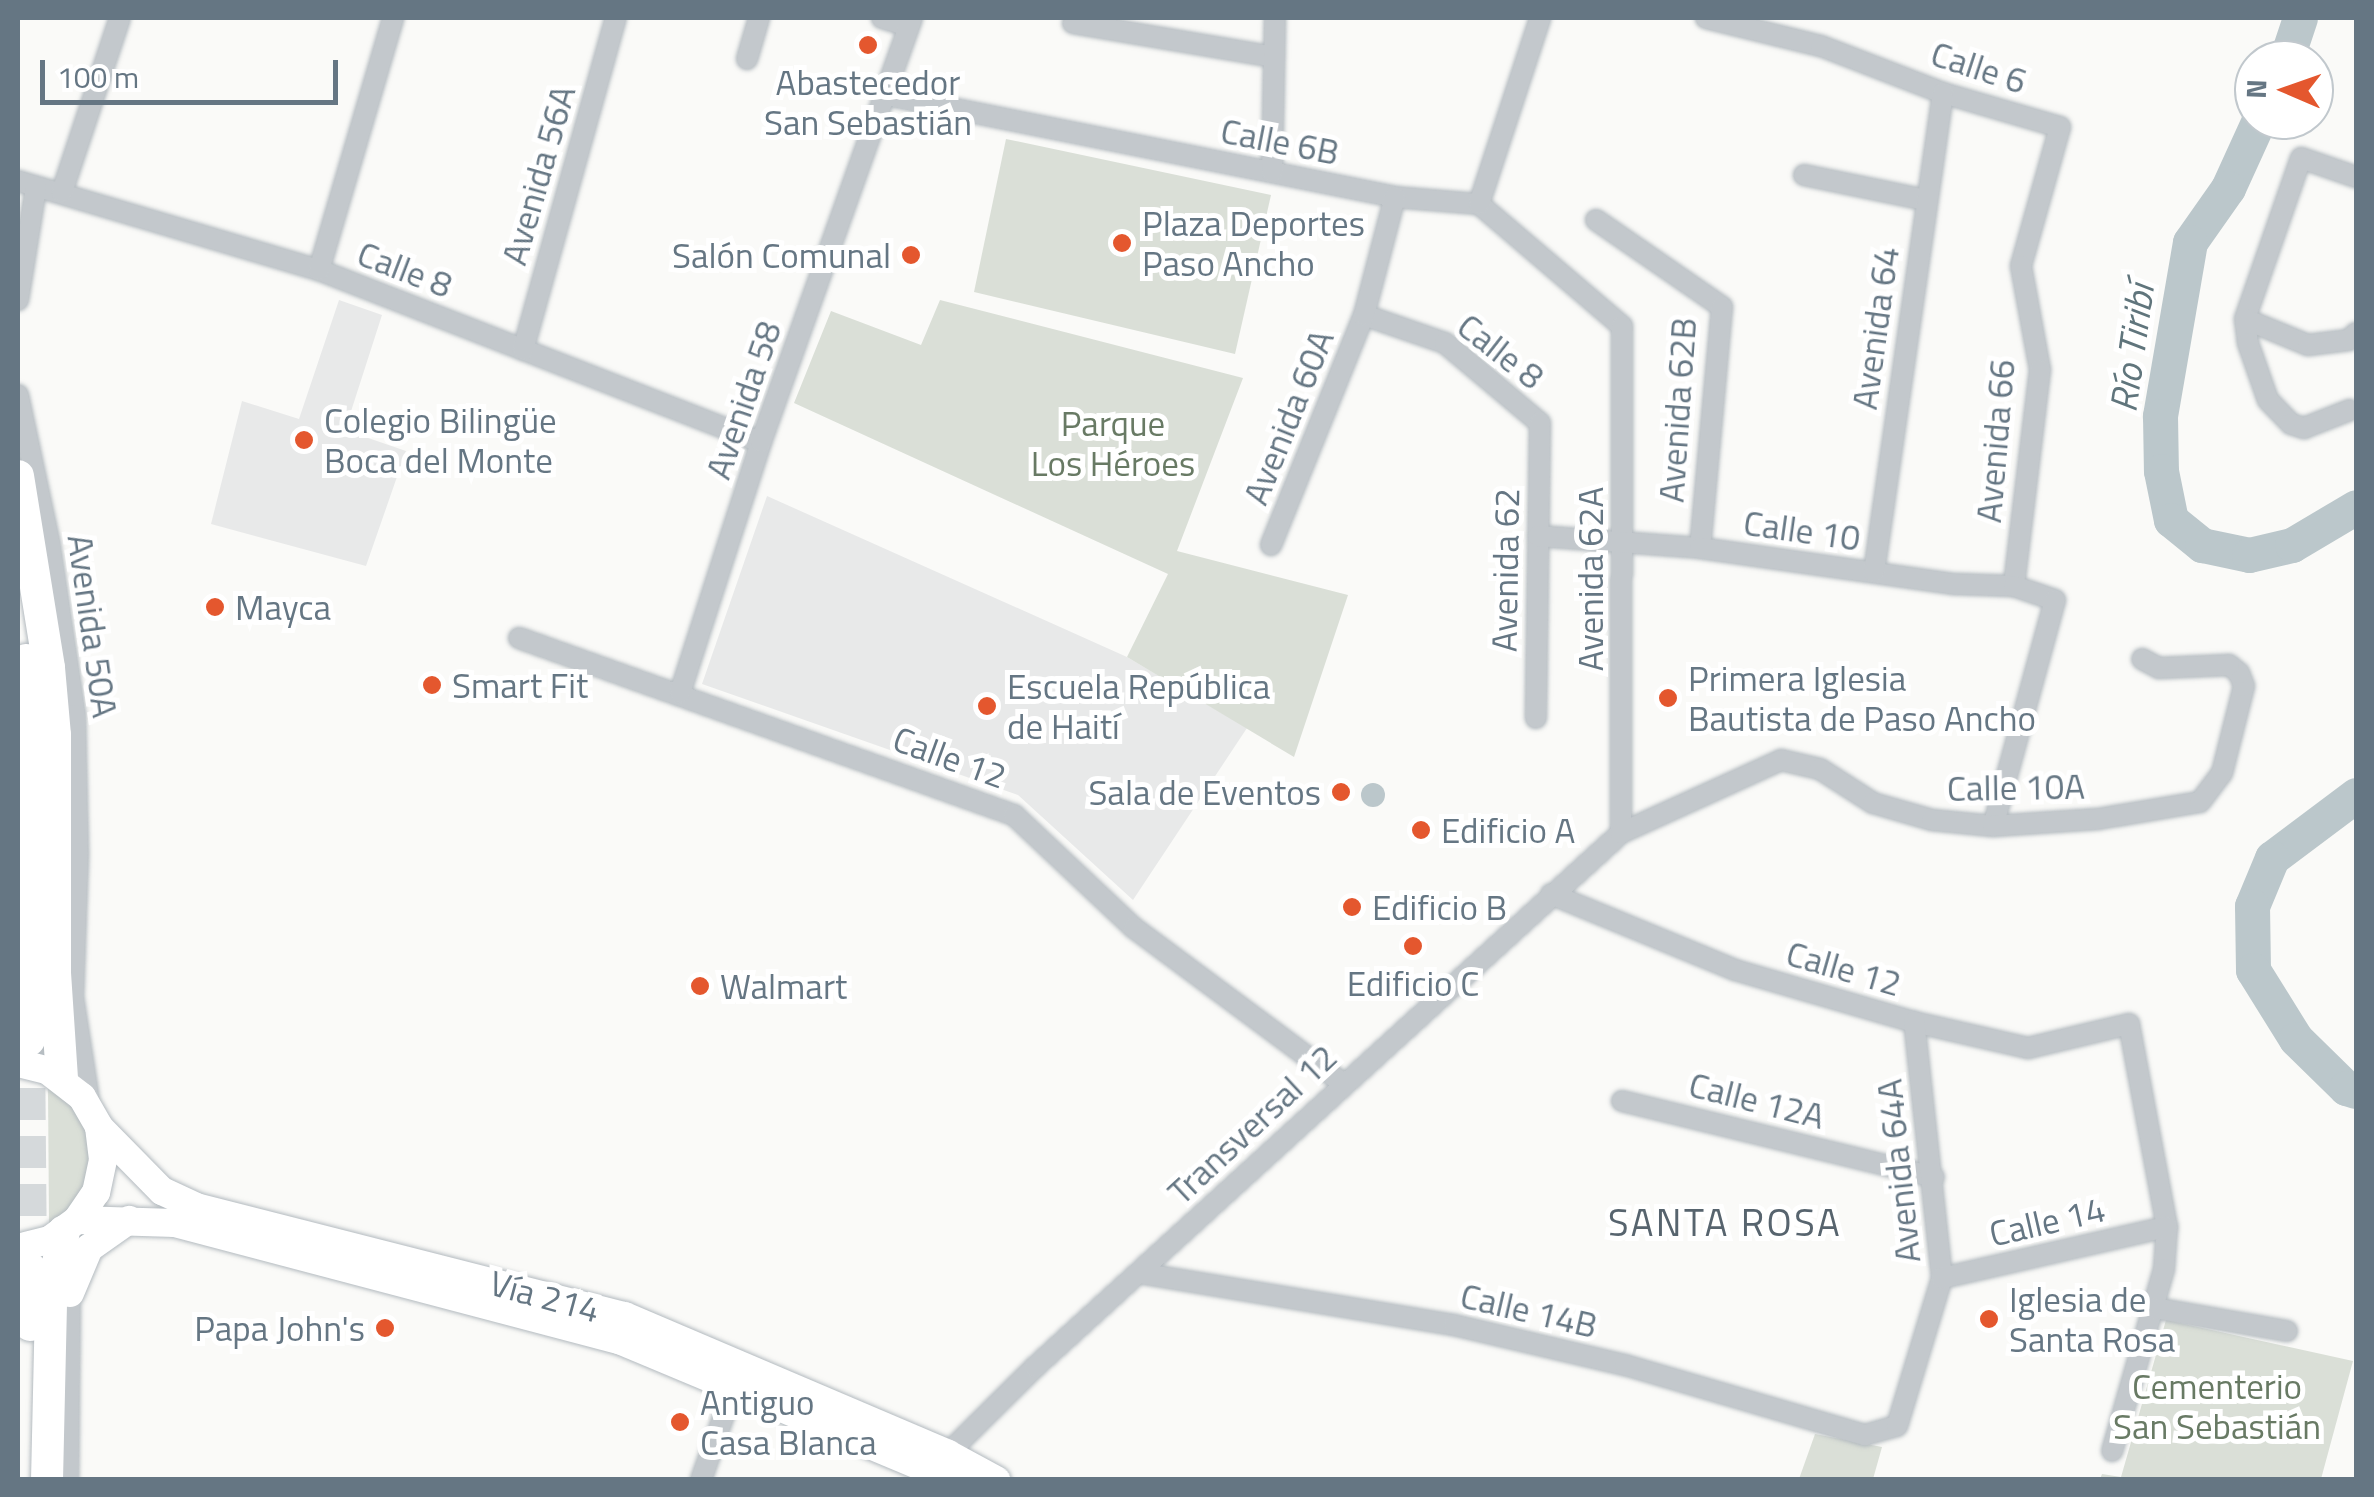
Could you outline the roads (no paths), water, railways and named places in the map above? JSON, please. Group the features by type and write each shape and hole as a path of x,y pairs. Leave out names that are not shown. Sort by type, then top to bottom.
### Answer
{"highway":[{"path":"18,476 49,668 55,735 55,973 62,1078"},
{"path":"18,594 30,722 23,1052"},
{"path":"47,1480 51,1301 72,1225"},
{"path":"24,1259 29,1480"}],"main road":[{"path":"23,1052 62,1078"},
{"name":"Vía 214","path":"62,1078 162,1191 196,1207 625,1316 738,1374 944,1467 996,1480"},
{"path":"72,1225 101,1176 95,1118"},
{"name":"Vía 214","path":"24,1259 72,1225 128,1220 175,1223 513,1310 738,1374"},
{"path":"70,1293 89,1248 128,1220"}],"street":[{"path":"62,192 120,18"},
{"path":"319,270 393,18"},
{"name":"Avenida 56A","path":"524,350 616,18"},
{"path":"748,58 759,18"},
{"path":"882,18 910,22"},
{"path":"1272,172 1275,18"},
{"path":"1479,204 1540,18"},
{"name":"Calle 6","path":"1706,18 1821,46 1943,93 2060,126"},
{"name":"Avenida 58","path":"680,693 761,442 910,22"},
{"path":"1073,22 1274,57"},
{"name":"Avenida 64","path":"1874,572 1943,93"},
{"name":"Calle 6B","path":"886,95 1395,197 1479,204"},
{"name":"Avenida 66","path":"2014,586 2040,370 2021,266 2060,126"},
{"path":"2350,410 2304,428 2291,424 2268,400 2248,343 2245,319 2301,158 2356,177"},
{"path":"1804,175 1926,200"},
{"path":"18,300 27,184"},
{"name":"Calle 8","path":"27,184 319,270 761,442"},
{"name":"Avenida 60A","path":"1271,544 1364,314 1395,197"},
{"name":"Avenida 62A","path":"1479,204 1622,326 1622,833"},
{"name":"Avenida 62B","path":"1596,220 1722,307 1700,548"},
{"name":"Calle 8","path":"1364,314 1445,343 1540,424"},
{"path":"2245,319 2308,345 2349,340 2356,333"},
{"name":"Avenida 50A","path":"18,396 50,546 76,716 78,853 73,997 95,1118"},
{"name":"Avenida 62","path":"1536,718 1540,424"},
{"name":"Calle 10","path":"1538,536 1700,548 1954,584 2014,586 2054,600 1994,826"},
{"name":"Calle 12","path":"519,638 1014,816 1134,928 1344,1084"},
{"name":"Calle 10A","path":"1622,833 1781,760 1820,768 1873,803 1932,820 1994,826 2098,819 2200,802 2222,774 2244,686 2239,673 2229,666 2159,668 2142,660"},
{"name":"Transversal 12","path":"944,1467 1139,1272 1622,833"},
{"name":"Calle 12","path":"1551,894 1736,970 1914,1022 2028,1048 2129,1024 2166,1227"},
{"name":"Avenida 64A","path":"1897,1426 1942,1278 1934,1177 1914,1022"},
{"name":"Calle 12A","path":"1622,1101 1934,1177"},
{"path":"68,1480 72,1225"},
{"path":"2112,1451 2164,1268 2166,1227"},
{"name":"Calle 14","path":"1942,1278 2166,1227"},
{"name":"Calle 14B","path":"1139,1272 1454,1325 1625,1365 1865,1435 1897,1426"},
{"path":"2154,1308 2287,1331"},
{"path":"701,1480 738,1374"}],"waterway":[{"name":"Río Tiribí","path":"2293,40 2300,18"},
{"name":"Río Tiribí","path":"2250,140 2228,188 2190,242 2160,416 2161,471 2171,520 2202,545 2249,555 2292,545 2356,507"},
{"name":"Río Tiribí","path":"2356,795 2272,858 2252,906 2253,970 2296,1039 2346,1088 2356,1091"}],"tunnel":[{"path":"29,1040 31,1269"}],"place":[{"name":"Abastecedor San Sebastián","path":"868,45"},
{"name":"Plaza Deportes Paso Ancho","path":"1122,243"},
{"name":"Salón Comunal","path":"911,255"},
{"name":"Colegio Bilingüe Boca del Monte","path":"304,440"},
{"name":"Mayca","path":"215,607"},
{"name":"Smart Fit","path":"432,685"},
{"name":"Primera Iglesia Bautista de Paso Ancho","path":"1668,698"},
{"name":"Escuela República de Haití","path":"987,706"},
{"name":"Sala de Eventos","path":"1341,792"},
{"name":"Edificio A","path":"1421,830"},
{"name":"Edificio B","path":"1352,907"},
{"name":"Edificio C","path":"1413,946"},
{"name":"Walmart","path":"700,986"},
{"name":"Iglesia de Santa Rosa","path":"1989,1319"},
{"name":"Papa John's","path":"385,1328"},
{"name":"Antiguo Casa Blanca","path":"680,1422"}],"district":[{"name":"SANTA ROSA","path":"1725,1223"}],"park label":[{"name":"Parque Los Héroes","path":"1113,443"},
{"name":"Cementerio San Sebastián","path":"2217,1406"}]}
